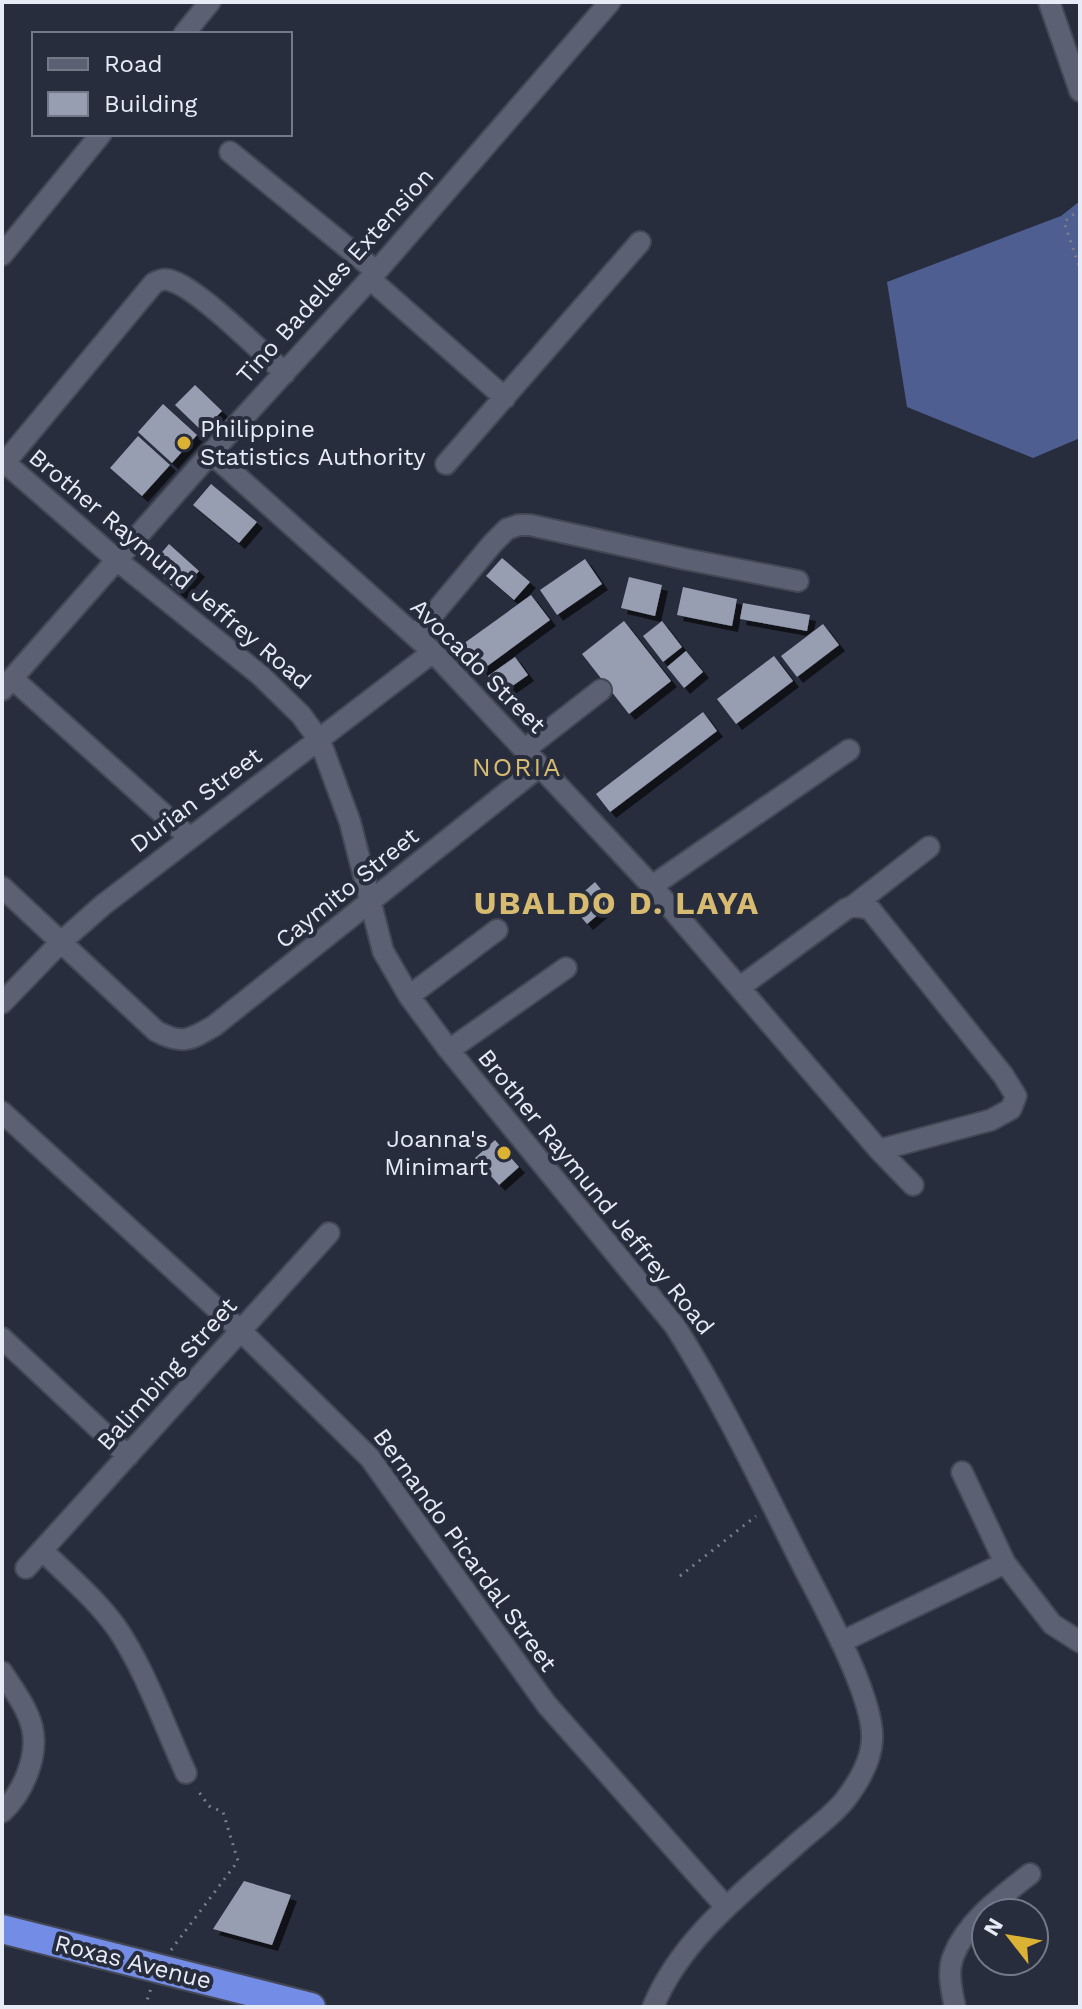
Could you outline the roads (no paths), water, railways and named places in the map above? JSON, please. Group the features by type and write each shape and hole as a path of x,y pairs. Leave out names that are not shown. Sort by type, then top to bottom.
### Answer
{"highway":[{"name":"Roxas Avenue","path":"2,1929 311,2007"}],"street":[{"path":"186,32 210,2"},
{"name":"Tino Badelles Extension","path":"7,684 373,275 610,2"},
{"path":"1049,2 1080,91"},
{"path":"2,255 99,136"},
{"path":"230,152 373,275 505,398"},
{"path":"446,464 640,242"},
{"path":"3,463 154,283 164,279 176,282 193,293 285,373"},
{"name":"Avocado Street","path":"211,453 433,652 652,886 879,1150 913,1185"},
{"name":"Brother Raymund Jeffrey Road","path":"3,463 118,561 260,675 301,715 320,741 350,822 383,951 409,996 449,1050 675,1326 703,1371 841,1642 866,1706 873,1739 866,1768 844,1801 726,1907 681,1956 662,1985 653,2007"},
{"path":"415,636 493,543 507,529 519,525 561,530 798,581"},
{"name":"Durian Street","path":"2,1003 61,942 146,870 320,741 433,652"},
{"path":"7,684 190,838"},
{"path":"524,750 601,690"},
{"path":"652,886 849,750"},
{"name":"Caymito Street","path":"61,942 156,1031 182,1041 214,1026 540,766"},
{"path":"740,987 929,847"},
{"path":"2,887 61,942"},
{"path":"853,906 870,909 1003,1075 1016,1096 1011,1109 991,1120 879,1150"},
{"path":"409,996 497,930"},
{"path":"449,1050 566,968"},
{"name":"Bernando Picardal Street","path":"2,1112 241,1331 370,1458 547,1705 726,1907"},
{"name":"Balimbing Street","path":"26,1568 329,1233"},
{"path":"2,1338 128,1456"},
{"path":"962,1472 1005,1563 1052,1624 1080,1642"},
{"path":"42,1550 116,1627 131,1652 186,1773"},
{"path":"841,1642 1005,1563"},
{"path":"2,1672 24,1707 33,1729 30,1764 21,1791 2,1812"},
{"path":"955,2007 951,1987 952,1958 970,1928 1001,1896 1030,1874"}],"place":[{"name":"Philippine Statistics Authority","path":"184,443"},
{"name":"Joanna's Minimart","path":"504,1153"}],"district":[{"name":"NORIA","path":"517,767"},
{"name":"UBALDO D. LAYA","path":"617,903"}]}
